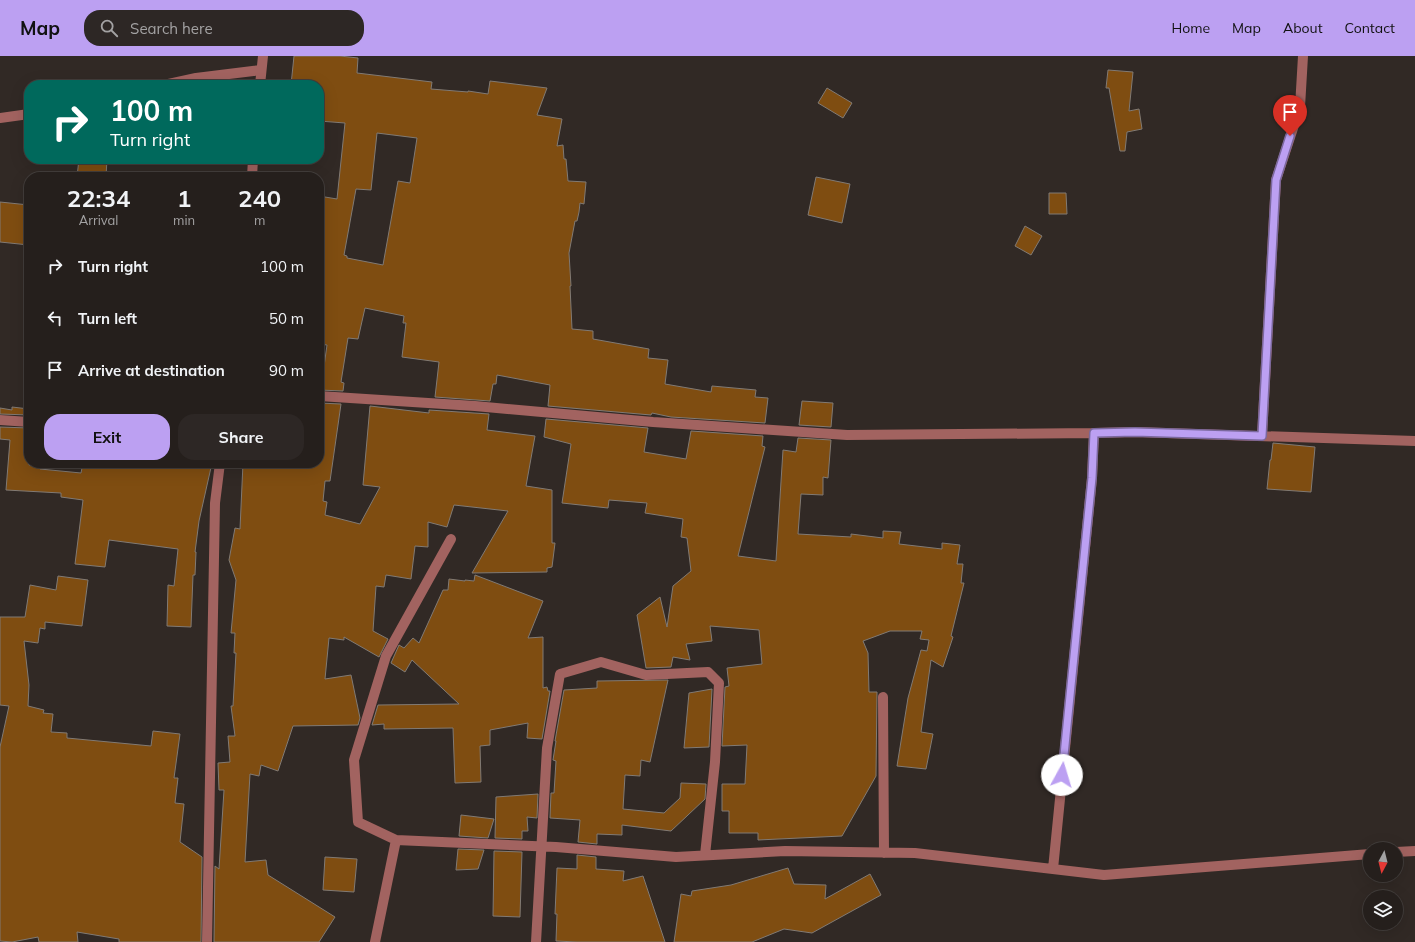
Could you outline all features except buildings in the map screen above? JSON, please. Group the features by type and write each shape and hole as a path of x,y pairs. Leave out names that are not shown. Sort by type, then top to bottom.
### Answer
{"street":[{"path":"261,80 263,56"},
{"path":"1262,436 1276,180 1300,107 1304,56"},
{"path":"187,80 262,70"},
{"path":"0,118 24,115"},
{"path":"324,396 475,406 653,422 847,436 1135,432 1415,441"},
{"path":"0,420 24,422"},
{"path":"1053,869 1092,478 1094,433"},
{"path":"207,942 215,503 219,468"},
{"path":"451,539 386,656 354,760 358,822 396,840 541,847 676,857 785,851 915,853 1104,875 1363,855"},
{"path":"536,942 547,748 560,674 601,662 646,675 708,672 719,683 715,762 705,855"},
{"path":"883,697 884,853"},
{"path":"375,942 396,840"},
{"path":"1403,852 1415,851"}],"route":[{"path":"1062,775 1092,478 1094,433 1135,432 1262,436 1276,180 1290,136"}]}
